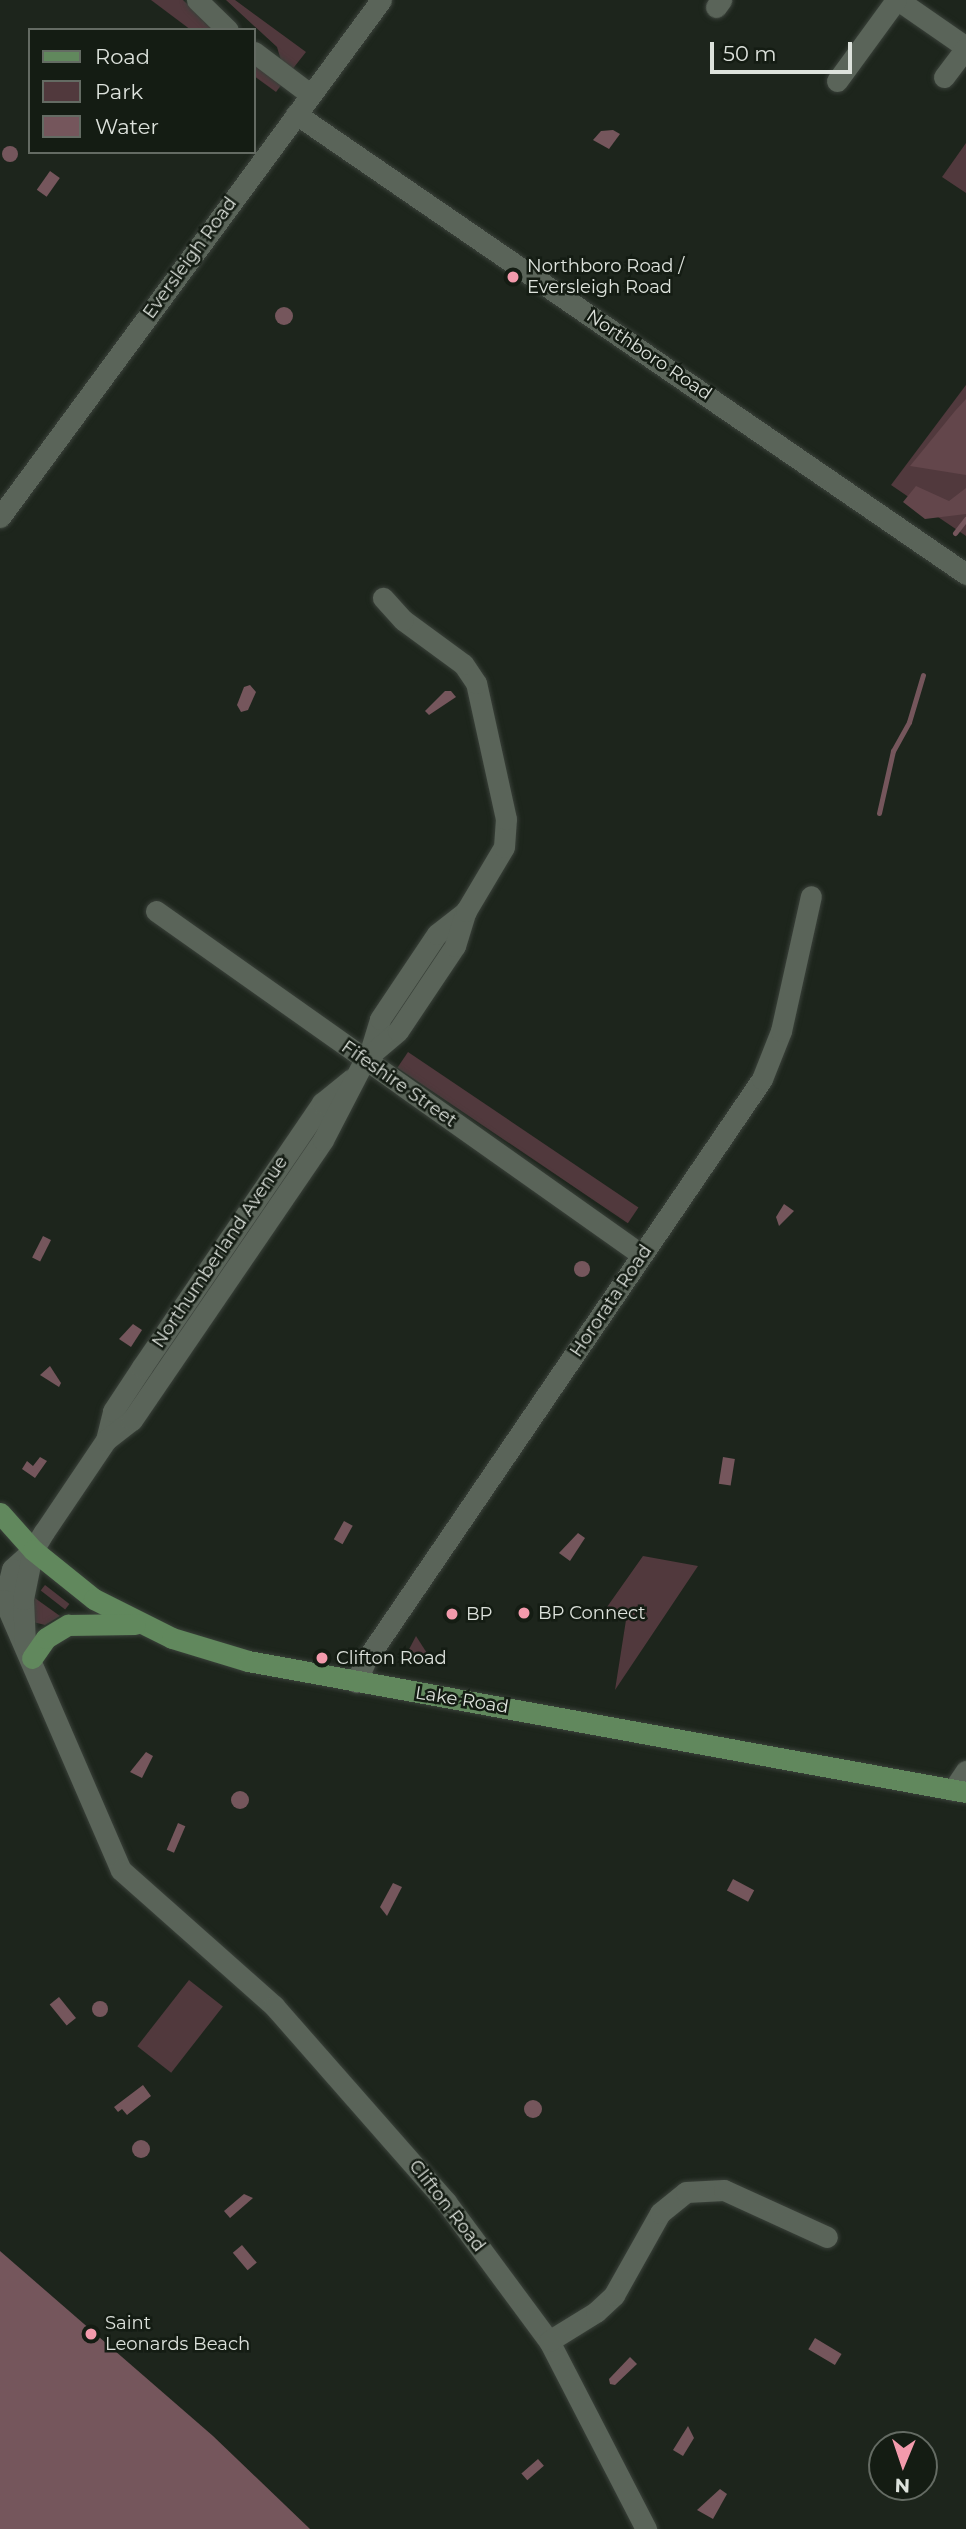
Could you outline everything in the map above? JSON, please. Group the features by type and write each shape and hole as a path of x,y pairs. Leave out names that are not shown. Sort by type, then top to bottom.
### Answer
{"main road":[{"name":"Lake Road","path":"0,1513 33,1550 94,1599 140,1624 248,1661 960,1791"},
{"path":"29,1651 68,1625 140,1624"}],"street":[{"path":"197,0 226,28"},
{"name":"Eversleigh Road","path":"0,517 382,0"},
{"path":"837,81 897,0 966,48 944,77"},
{"path":"256,54 311,95"},
{"name":"Northboro Road","path":"296,114 966,573"},
{"name":"Northumberland Avenue","path":"33,1550 106,1440 132,1420 238,1266 341,1112 353,1077 367,1055 404,1021 455,946 466,911 496,866 506,838 484,705 463,664 403,620 383,598"},
{"name":"Hororata Road","path":"356,1682 366,1660 773,1058 811,896"},
{"name":"Fifeshire Street","path":"156,911 367,1055 642,1255"},
{"name":"Clifton Road","path":"33,1550 23,1599 29,1651 121,1870 240,1974 330,2067 446,2202 549,2341 646,2529"},
{"path":"960,1791 966,1771"},
{"path":"549,2341 596,2312 614,2295 660,2213 686,2192 723,2190 827,2237"}],"green space":[{"path":"151,0 183,0 213,28 188,28"},
{"path":"226,0 235,0 306,52 291,71 282,64 277,47"},
{"path":"256,64 282,84 276,92 256,77"},
{"path":"966,143 966,193 942,177"},
{"path":"966,385 966,536 891,485"},
{"path":"408,1052 638,1207 628,1223 397,1068"},
{"path":"643,1556 698,1566 615,1690 626,1620 607,1607"},
{"path":"45,1585 69,1604 65,1610 41,1591"},
{"path":"32,1596 60,1616 45,1625 33,1622"},
{"path":"416,1636 432,1661 405,1657"},
{"path":"189,1980 223,2006 171,2073 137,2046"}],"shaded area":[{"path":"966,399 966,475 910,466 955,411"},
{"path":"916,486 949,501 966,488 966,514 925,519 903,502"}],"water":[{"path":"613,130 620,134 609,149 593,140 601,131"},
{"path":"7,146 13,146 18,154 16,160 7,162 2,157 2,151"},
{"path":"50,171 60,178 47,197 37,190"},
{"path":"284,307 290,310 293,316 290,322 284,325 278,322 275,316 278,310"},
{"path":"250,685 256,692 248,710 241,712 237,705 244,687"},
{"path":"445,691 451,691 456,697 429,715 425,711"},
{"path":"784,1204 794,1211 779,1226 776,1217"},
{"path":"43,1236 51,1240 40,1261 32,1257"},
{"path":"579,1261 585,1261 590,1269 588,1275 579,1277 574,1272 574,1266"},
{"path":"133,1324 142,1330 131,1347 119,1339"},
{"path":"50,1366 61,1383 59,1387 40,1375"},
{"path":"40,1457 47,1461 35,1478 22,1469 27,1461 33,1466"},
{"path":"723,1457 735,1459 731,1486 719,1484"},
{"path":"344,1521 353,1526 343,1544 334,1539"},
{"path":"578,1533 585,1538 570,1561 559,1553"},
{"path":"146,1752 153,1756 142,1778 130,1772"},
{"path":"240,1791 246,1794 249,1800 246,1806 240,1809 234,1806 231,1800 234,1794"},
{"path":"178,1823 185,1826 174,1853 167,1850"},
{"path":"733,1879 754,1890 748,1902 727,1890"},
{"path":"393,1883 402,1887 387,1916 380,1907"},
{"path":"59,1997 76,2018 67,2026 50,2005"},
{"path":"100,2001 106,2003 106,2015 100,2017 94,2015 92,2009 94,2003"},
{"path":"143,2085 151,2096 127,2115 122,2109 118,2112 114,2107"},
{"path":"533,2100 539,2103 542,2109 539,2115 533,2118 527,2115 524,2109 527,2103"},
{"path":"141,2140 147,2143 150,2149 147,2155 141,2158 135,2155 132,2149 135,2143"},
{"path":"244,2194 253,2198 230,2218 224,2211"},
{"path":"242,2245 257,2263 248,2270 233,2253"},
{"name":"Saint Leonards Beach","path":"0,2251 213,2436 310,2529 0,2529"},
{"path":"815,2338 842,2354 835,2365 808,2349"},
{"path":"630,2357 637,2364 615,2385 610,2384 609,2379"},
{"path":"688,2426 694,2438 683,2456 673,2450"},
{"path":"538,2459 544,2466 527,2480 521,2473"},
{"path":"720,2489 727,2494 713,2519 697,2510"}],"waterway":[{"path":"955,533 966,519"},
{"path":"879,813 893,751 909,722 923,675"}],"place":[{"name":"Northboro Road / Eversleigh Road","path":"513,277"},
{"name":"BP Connect","path":"524,1613"},
{"name":"BP","path":"452,1614"},
{"name":"Clifton Road","path":"322,1658"},
{"name":"Saint Leonards Beach","path":"91,2334"}]}
